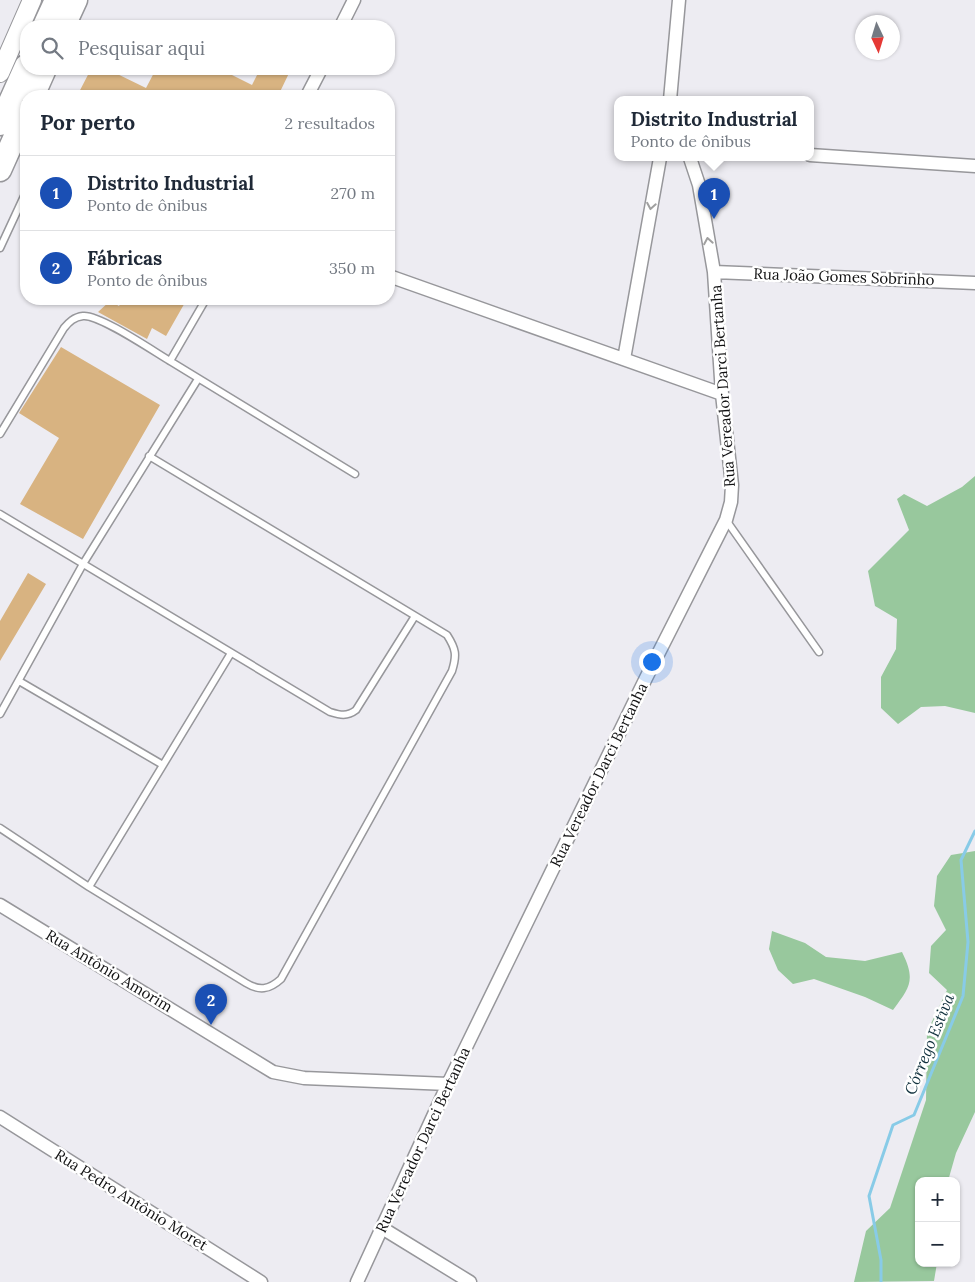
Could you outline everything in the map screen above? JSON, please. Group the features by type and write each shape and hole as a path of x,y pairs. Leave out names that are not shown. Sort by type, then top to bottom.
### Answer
{"highway":[{"path":"47,20 56,0"},
{"path":"67,20 76,0"},
{"path":"0,124 22,75"},
{"path":"36,90 43,75"},
{"path":"0,170 20,125"}],"street":[{"path":"23,20 32,0"},
{"path":"344,20 354,0"},
{"path":"670,96 679,0"},
{"path":"0,73 20,27"},
{"path":"310,90 318,75"},
{"path":"814,155 975,166"},
{"path":"624,359 659,161"},
{"name":"Rua Vereador Darci Bertanha","path":"357,1282 448,1084 642,686 726,520 731,502 732,485 722,394 714,272 699,184 691,161"},
{"name":"Rua João Gomes Sobrinho","path":"714,272 975,283"},
{"path":"395,278 722,394"},
{"name":"Rua Antônio Amorim","path":"0,905 273,1072 304,1078 448,1084"},
{"name":"Rua Pedro Antônio Moret","path":"0,1117 261,1282"},
{"path":"382,1228 470,1282"}],"lane":[{"path":"0,248 20,205"},
{"path":"170,361 203,305"},
{"path":"0,434 64,328 72,320 81,316 90,316 104,322 170,361 354,474"},
{"path":"0,714 83,564 198,379"},
{"path":"0,828 89,887 254,988 265,989 281,979 452,671 455,659 454,646 447,635 149,456"},
{"path":"0,514 330,712 340,715 351,714 356,710 415,616"},
{"path":"726,520 819,652"},
{"path":"89,887 231,653"},
{"path":"18,681 163,765"}],"green space":[{"path":"975,476 975,713 945,706 921,707 898,724 881,708 881,677 896,649 897,619 875,606 868,571 909,530 897,499 904,494 927,506 962,487"},
{"path":"975,851 975,1112 956,1153 949,1177 915,1177 915,1267 936,1267 934,1281 854,1282 866,1231 890,1208 926,1100 927,1032 947,990 929,973 931,946 946,930 934,906 937,876 951,855"},
{"path":"772,931 805,943 826,957 865,961 902,952 910,977 907,989 893,1010 865,997 814,979 793,984 778,970 769,949"}],"building":[{"path":"88,75 119,75 146,88 153,75 232,75 252,85 257,75 288,75 281,90 80,90"},
{"path":"106,305 184,305 166,336 152,328 147,339 98,312"},
{"path":"61,347 160,405 83,539 20,504 59,438 19,413"},
{"path":"28,573 46,584 0,661 0,621"}],"waterway":[{"name":"Córrego Estiva","path":"881,1282 881,1260 869,1196 893,1125 914,1115 963,996 968,942 961,860 975,831"}],"place":[{"name":"Distrito Industrial","path":"714,219"},
{"name":"Fábricas","path":"211,1025"}]}
